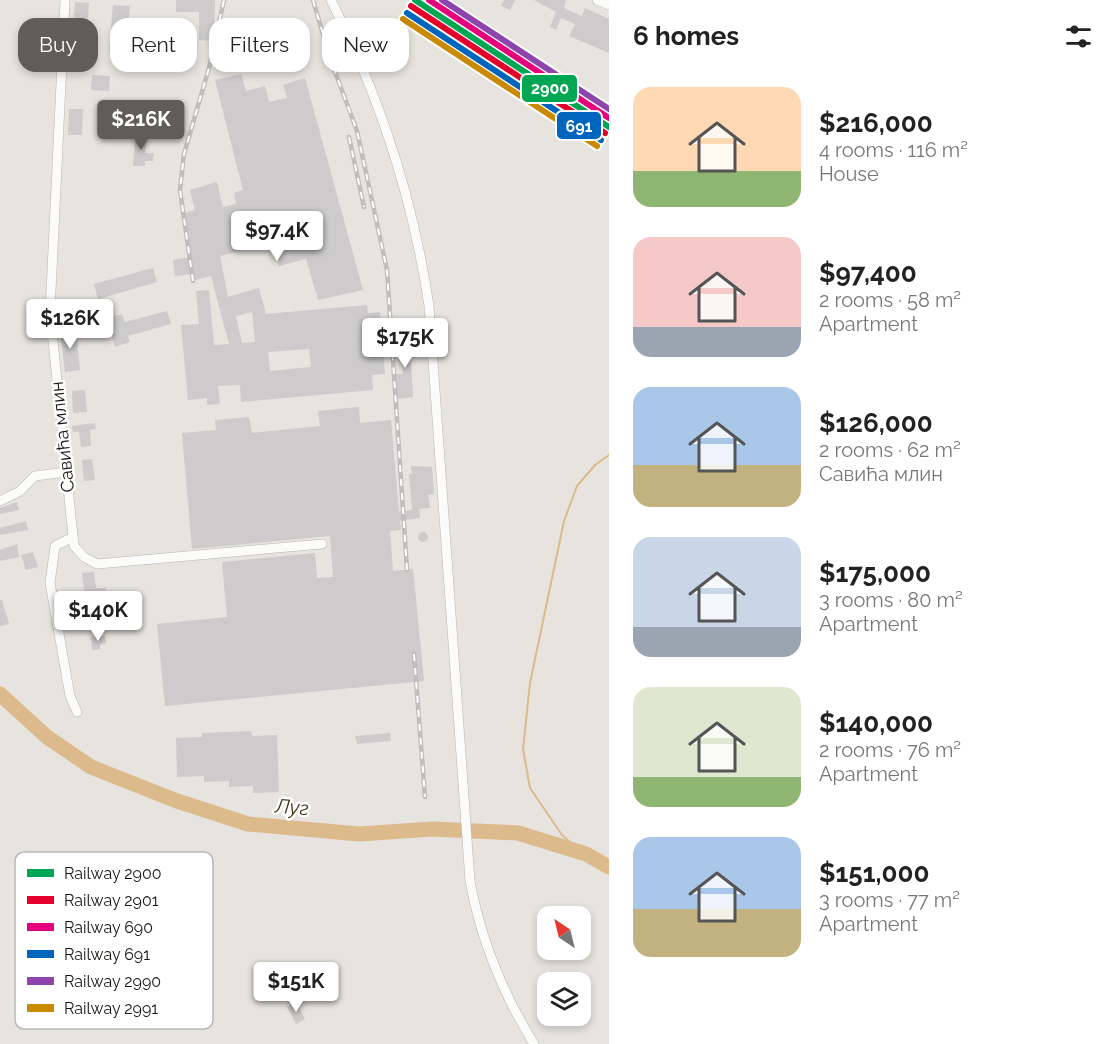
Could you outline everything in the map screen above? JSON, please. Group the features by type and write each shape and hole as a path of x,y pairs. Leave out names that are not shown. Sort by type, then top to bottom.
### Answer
{"street":[{"name":"Савића млин","path":"65,0 50,312 74,546 80,554 97,564 322,544"},
{"path":"331,0 372,87 399,164 419,241 429,306 465,843 476,911 486,948 505,993 534,1044"},
{"path":"597,0 609,5"},
{"path":"0,501 20,491 35,476 66,472"},
{"path":"73,537 55,546 50,583 70,696 77,712"}],"building":[{"path":"176,0 215,0 215,18 209,18 209,41 199,40 199,12 176,12"},
{"path":"504,0 515,0 510,10 501,6"},
{"path":"534,0 566,0 564,8 582,16 585,8 609,19 609,53 569,36 575,24 561,18 556,30 550,27 556,12"},
{"path":"75,2 89,3 88,18 74,18"},
{"path":"113,5 130,6 129,18 112,18"},
{"path":"241,74 246,91 265,86 269,102 287,98 283,85 305,78 363,290 318,300 306,259 279,266 274,242 220,256 228,297 259,288 266,314 367,305 368,313 380,312 385,374 372,375 373,390 241,402 240,385 218,386 220,404 207,405 207,398 188,400 181,325 199,324 196,291 209,290 214,345 229,344 211,276 195,280 194,274 175,276 173,260 191,257 185,213 195,210 190,190 217,182 223,207 236,204 234,193 243,190 215,80","holes":["252,312 255,342 242,343 236,316","309,349 311,367 270,371 268,352"]},
{"path":"92,75 110,76 109,91 91,90"},
{"path":"69,109 83,109 82,135 68,135"},
{"path":"136,132 147,133 145,153 154,153 153,161 145,161 145,166 133,166"},
{"path":"153,268 157,282 98,299 94,284"},
{"path":"167,311 171,324 128,336 130,342 115,347 107,318 122,314 125,322"},
{"path":"76,328 80,370 65,372 60,330"},
{"path":"409,329 413,397 396,399 394,374 403,374 399,330"},
{"path":"85,390 87,412 73,413 72,391"},
{"path":"359,407 360,423 391,420 399,512 412,510 409,474 412,474 411,466 432,467 434,494 428,495 430,508 419,509 420,518 400,521 401,530 390,531 393,571 413,569 424,681 165,706 157,624 227,617 222,562 315,553 317,578 333,577 330,536 192,549 182,433 216,430 215,420 249,417 252,433 320,426 318,411"},
{"path":"95,423 96,429 90,430 91,446 81,447 79,432 73,432 72,426"},
{"path":"92,459 95,480 84,481 82,460"},
{"path":"17,502 19,510 0,514 0,508"},
{"path":"26,521 28,530 0,535 0,528"},
{"path":"423,532 428,537 423,542 418,537"},
{"path":"17,544 19,557 0,561 0,550"},
{"path":"33,552 38,567 26,570 21,555"},
{"path":"94,572 96,588 106,588 107,599 85,600 82,573"},
{"path":"0,600 2,600 9,624 0,626"},
{"path":"105,636 106,643 100,644 100,649 92,650 91,637"},
{"path":"251,731 252,736 277,735 279,792 253,793 253,786 229,787 229,781 204,782 204,776 177,777 176,738 202,737 202,733"},
{"path":"390,733 391,741 357,744 355,736"},
{"path":"296,1002 305,1019 296,1024 287,1007"}],"waterway":[{"path":"582,853 562,835 530,788 523,749 530,683 564,521 577,486 595,465 609,455"},
{"name":"Луг","path":"0,694 47,737 91,767 177,801 248,824 359,834 433,829 518,833 586,854 609,867"}],"railway":[{"path":"193,281 180,190 184,154 209,68 224,0"},
{"path":"313,0 330,58 357,131 387,270 407,570"},
{"path":"349,137 364,207"},
{"path":"414,654 425,797"}],"rail line":[{"name":"2900","path":"415,0 609,127"},
{"name":"690","path":"429,0 609,118"},
{"name":"2990","path":"442,0 609,109"},
{"name":"2901","path":"411,6 605,133"},
{"name":"691","path":"407,13 601,140"},
{"name":"2991","path":"409,23 597,146"}]}
